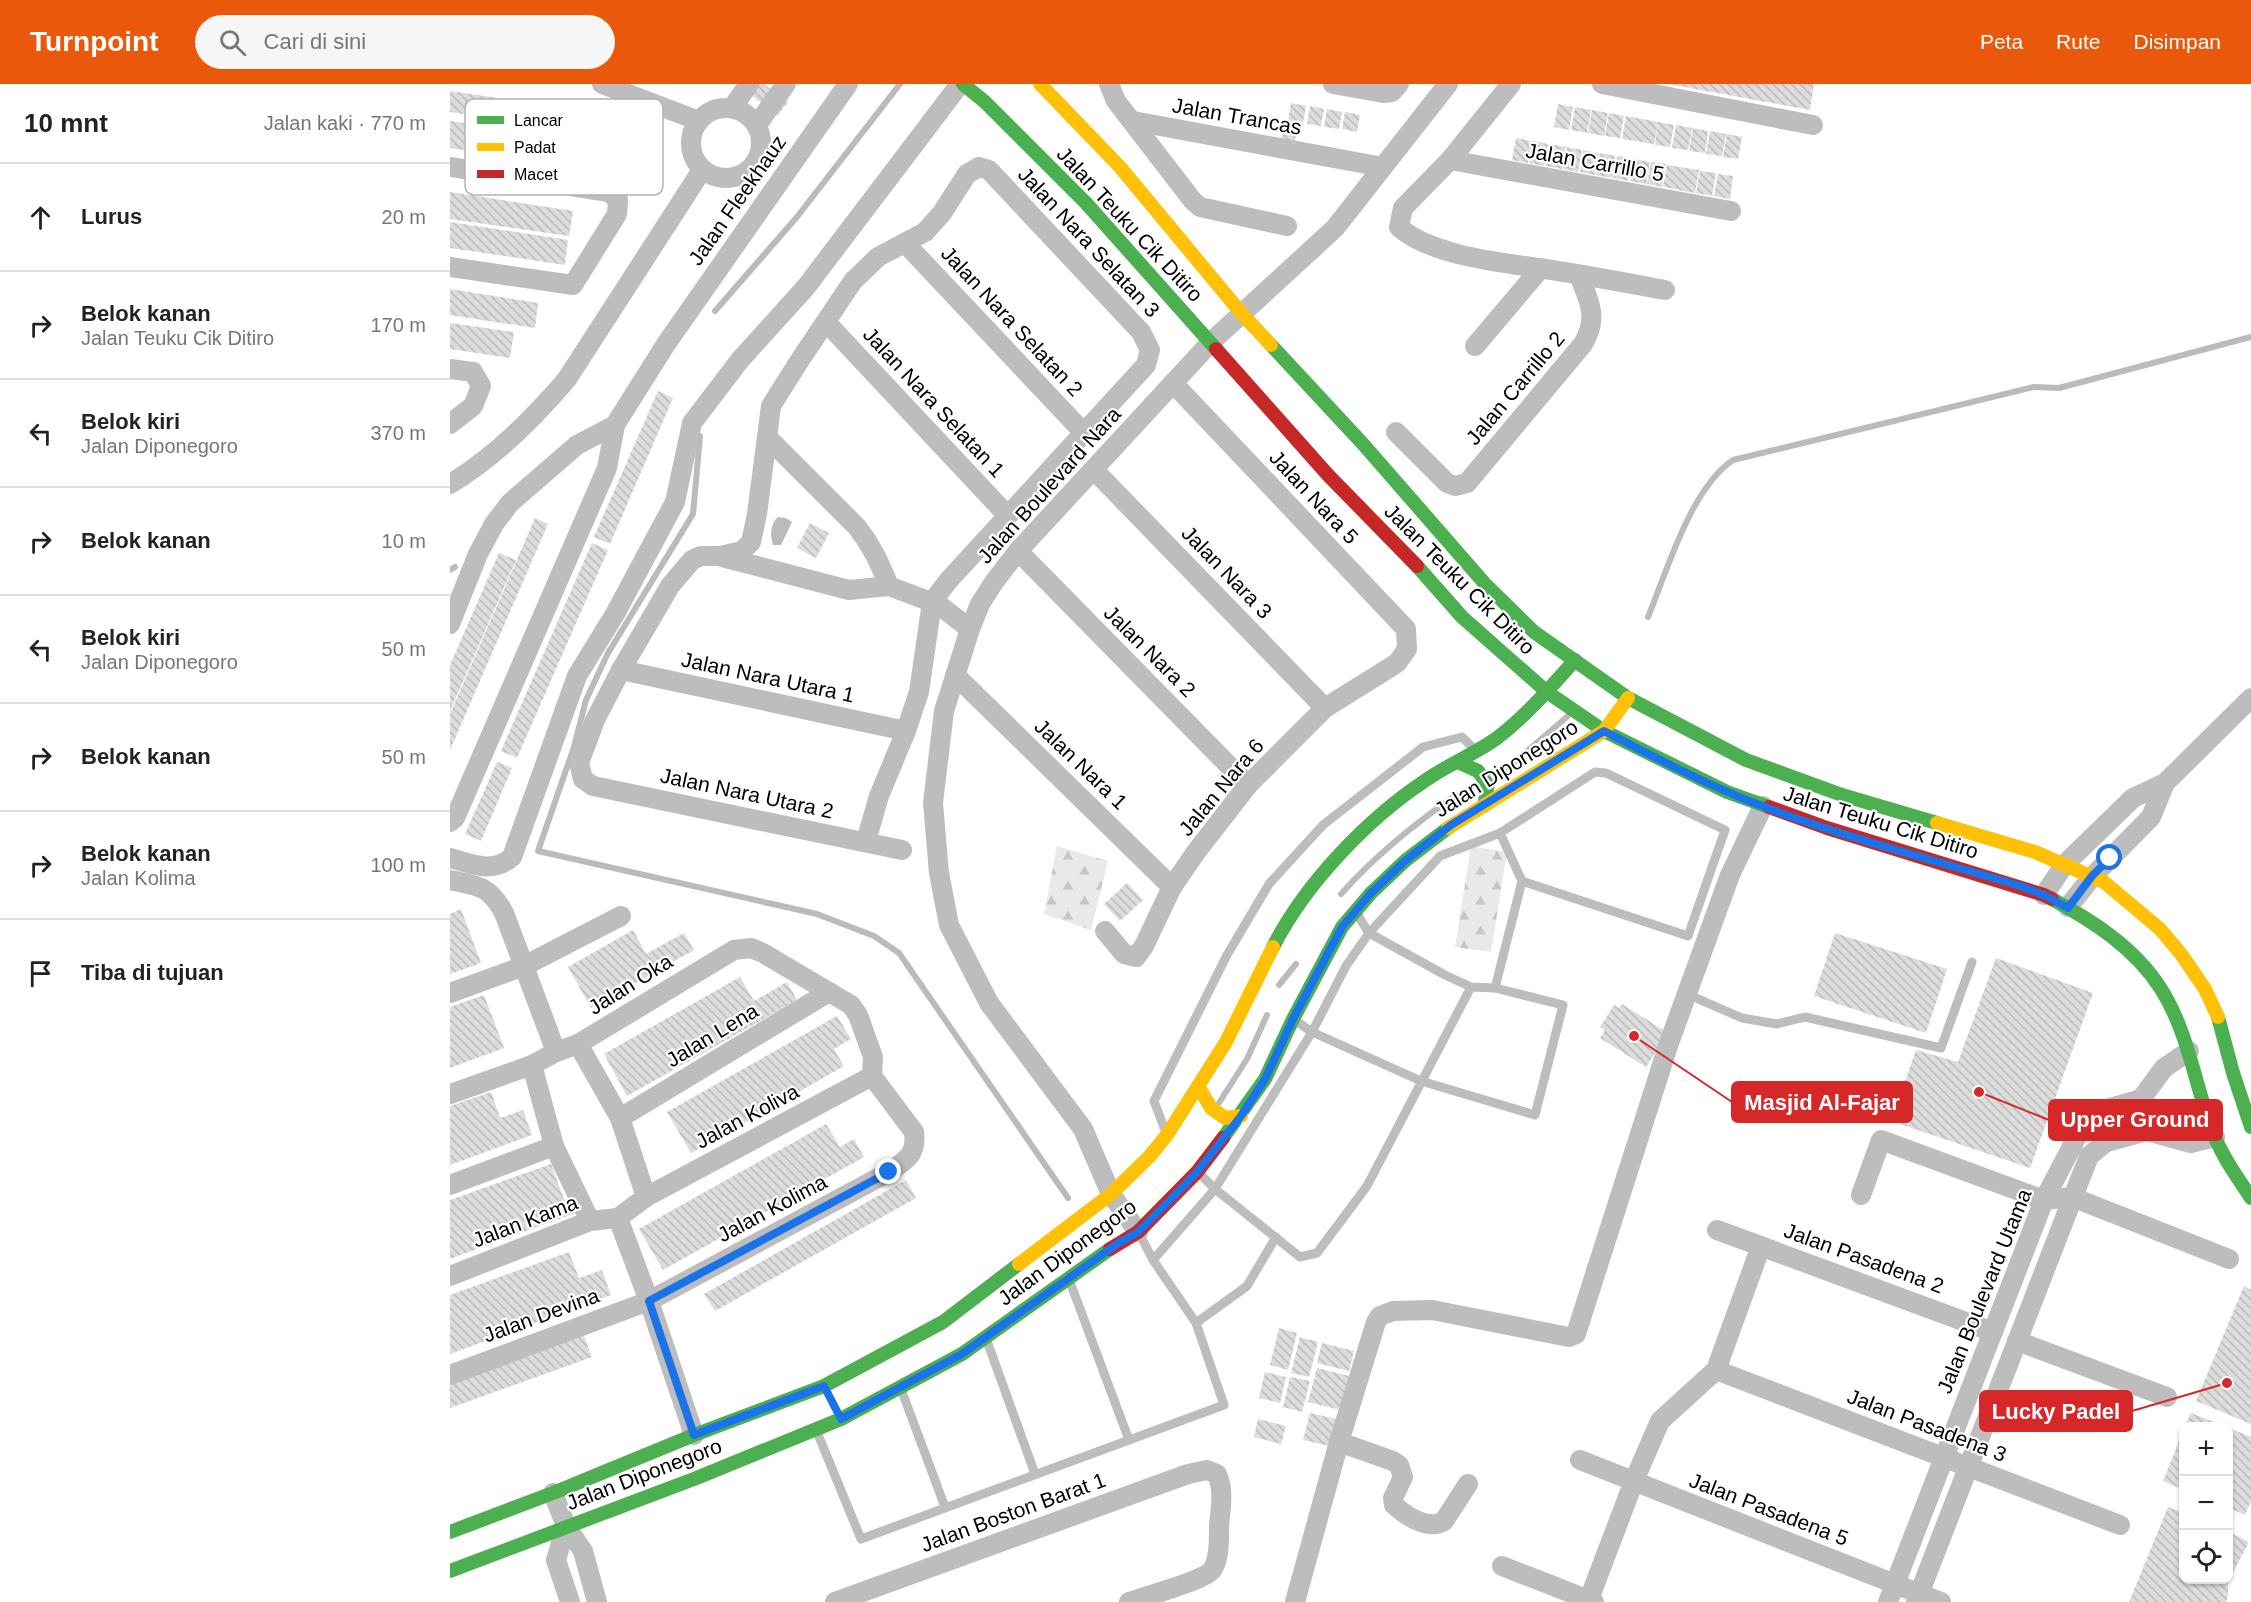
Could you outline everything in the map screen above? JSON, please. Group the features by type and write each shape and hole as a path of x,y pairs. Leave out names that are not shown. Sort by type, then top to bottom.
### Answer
{"main road":[{"name":"Jalan Teuku Cik Ditiro","path":"962,84 989,98 1211,342 1328,476 1413,562 1462,616 1547,692 1604,731 1679,770 1763,806 1827,828 2044,895 2111,935 2136,958 2160,987 2177,1019 2189,1051 2199,1090 2237,1128"},
{"name":"Jalan Teuku Cik Ditiro","path":"1040,84 1120,168 1242,314 1363,444 1486,585 1534,632 1628,698 1746,760 1842,795 2035,852 2065,864 2104,882 2160,928 2205,989 2218,1016 2251,1198"},
{"name":"Jalan Diponegoro","path":"450,1532 553,1493 694,1435 828,1394 943,1322 1112,1194 1149,1157 1167,1135 1226,1042 1277,940 1309,890 1378,815 1427,779 1497,738 1547,692 1575,660"},
{"name":"Jalan Diponegoro","path":"450,1570 694,1479 841,1419 962,1354 1068,1278 1138,1232 1197,1172 1241,1116 1265,1079 1293,1019 1342,927 1355,912 1406,860 1451,825 1604,731 1628,698"},
{"path":"1458,762 1478,771 1488,785 1484,806"},
{"path":"1198,1086 1211,1108 1225,1118 1241,1116"},
{"path":"828,1394 841,1419"}],"street":[{"path":"602,84 640,99"},
{"path":"732,108 749,84"},
{"path":"757,125 786,84"},
{"name":"Jalan Fleekhauz","path":"615,425 666,344 848,84"},
{"path":"450,858 489,867 497,866 512,856 577,676 615,614 675,502 692,423 740,360 806,287 962,84"},
{"path":"1109,84 1116,101 1200,207 1287,226"},
{"path":"1333,84 1392,92 1400,84"},
{"name":"Jalan Boulevard Nara","path":"1138,1232 1112,1194 1083,1129 989,1003 949,925 939,873 933,803 944,711 980,604 1018,551 1211,342 1335,228 1448,84"},
{"path":"1511,84 1450,160 1403,208 1399,228 1408,235 1462,255 1665,290"},
{"path":"1602,84 1813,125"},
{"path":"663,108 696,126"},
{"path":"732,108 746,114 757,125 761,135 761,146 759,157 753,166 734,177 722,178 702,170 692,149 696,126 710,112 732,108"},
{"name":"Jalan Trancas","path":"1133,121 1383,167"},
{"name":"Jalan Carrillo 5","path":"1450,160 1731,211"},
{"path":"450,167 465,169"},
{"name":"Jalan Nara Selatan 3","path":"904,243 925,232 942,213 968,174 979,167 989,170 1141,332 1150,350 1146,365 1084,433"},
{"path":"450,484 509,440 543,407 567,379 702,170"},
{"path":"450,267 573,285 616,214 618,200 612,195"},
{"path":"621,670 670,586 692,560 701,556 720,556 742,551 751,542 771,406 853,281 878,257 904,243"},
{"name":"Jalan Nara Selatan 2","path":"904,243 1084,433"},
{"path":"1475,346 1541,268"},
{"name":"Jalan Carrillo 2","path":"1396,432 1447,483 1455,486 1467,483 1589,335 1593,320 1592,308 1579,275"},
{"name":"Jalan Nara Selatan 1","path":"826,322 1008,516"},
{"path":"450,369 473,372 481,386 473,406 450,424"},
{"name":"Jalan Nara 5","path":"1173,383 1406,629 1407,649"},
{"path":"450,624 478,554 494,524 510,503 576,445 615,425"},
{"path":"450,822 455,818 607,468 615,425"},
{"path":"866,841 879,796 906,731 919,692 936,603 948,581 1084,433"},
{"path":"767,437 857,527 869,542 889,586"},
{"name":"Jalan Nara 3","path":"1094,470 1325,708"},
{"name":"Jalan Nara 2","path":"1018,551 1248,785"},
{"path":"720,556 849,590 889,586 936,603 970,629"},
{"path":"936,603 980,604"},
{"name":"Jalan Nara 6","path":"1105,931 1124,954 1136,957 1144,946 1172,887 1248,785 1325,708 1397,663 1407,649"},
{"name":"Jalan Nara Utara 1","path":"621,670 906,731"},
{"name":"Jalan Nara Utara 2","path":"621,670 595,720 579,763 583,779 593,786 902,850"},
{"name":"Jalan Nara 1","path":"955,675 1172,887"},
{"path":"2044,895 2065,864 2133,798 2165,783 2251,698"},
{"path":"2068,908 2092,876 2151,817 2165,783"},
{"path":"1295,1602 1339,1442 1376,1322 1384,1313 1432,1310 1569,1337 1576,1334 1669,1043 1730,875 1763,806"},
{"path":"456,884 489,890 496,899 556,1052"},
{"path":"450,993 524,966 621,916"},
{"name":"Jalan Oka","path":"450,1094 532,1065 556,1052 578,1044 734,950 751,948 763,953 829,992"},
{"path":"829,992 841,997 858,1015 873,1057 872,1076"},
{"name":"Jalan Lena","path":"620,1118 829,992"},
{"path":"578,1044 620,1118 646,1197"},
{"path":"2147,1131 2141,1099 2164,1068 2189,1051"},
{"path":"532,1065 554,1146 590,1221"},
{"name":"Jalan Kolima","path":"649,1301 889,1172 908,1158 913,1151 914,1132 872,1076"},
{"name":"Jalan Koliva","path":"618,1218 646,1197 872,1076"},
{"name":"Jalan Boulevard Utama","path":"1891,1593 2044,1200 2083,1125 2099,1111 2141,1099"},
{"path":"1917,1598 2089,1156 2106,1142 2147,1131 2191,1143 2237,1128"},
{"path":"1861,1195 1881,1140 2044,1200 2072,1197 2229,1259"},
{"path":"450,1185 554,1146"},
{"path":"618,1218 649,1301 694,1435"},
{"name":"Jalan Kama","path":"450,1276 590,1221 618,1218"},
{"name":"Jalan Pasadena 2","path":"1718,1230 1993,1332"},
{"path":"1502,1566 1590,1601 1634,1481 1660,1421 1716,1370 1761,1246"},
{"name":"Jalan Devina","path":"450,1375 649,1301"},
{"path":"2017,1341 2167,1397"},
{"name":"Jalan Pasadena 3","path":"1716,1370 2120,1525"},
{"path":"1339,1442 1399,1465 1403,1477 1394,1498 1394,1505 1427,1525 1439,1525 1444,1521 1468,1484"},
{"name":"Jalan Pasadena 5","path":"1580,1460 1634,1481 1891,1593 1941,1602"},
{"name":"Jalan Boston Barat 1","path":"835,1602 1188,1474 1207,1470 1217,1474 1221,1482 1219,1534 1215,1564 1208,1574 1199,1578 1129,1602"},
{"path":"553,1493 566,1526 583,1551 597,1602"},
{"path":"566,1526 556,1560 570,1602"}],"lane":[{"path":"1167,1135 1154,1101 1227,955 1269,884 1323,825 1423,747 1462,737 1476,751"},
{"path":"1153,1260 1215,1189 1312,1032 1346,966 1369,933 1440,856 1500,833 1595,772 1606,773 1725,830 1688,936 1522,881"},
{"path":"1495,988 1522,881 1500,833"},
{"path":"1293,1019 1312,1032 1421,1082 1535,1115 1563,1005 1495,988 1472,987 1445,975 1369,933 1355,912"},
{"path":"1687,994 1742,1018 1778,1024 1805,1017 1941,1048 1972,962"},
{"path":"1197,1172 1300,1257 1317,1252 1367,1186 1472,987"},
{"path":"816,1430 861,1539 1224,1405 1196,1323 1153,1260 1138,1232"},
{"path":"1196,1323 1247,1286 1276,1237"},
{"path":"1068,1278 1129,1440"},
{"path":"985,1337 1035,1474"},
{"path":"900,1387 945,1507"}],"green space":[{"path":"1057,846 1108,861 1091,930 1044,914"},
{"path":"1471,846 1507,852 1491,952 1455,947"}],"shaded area":[{"path":"778,517 792,522 781,545 773,545 771,530"}],"building":[{"path":"736,84 764,84 788,102 778,115"},
{"path":"1668,84 1814,84 1810,110"},
{"path":"450,91 505,99 465,99 465,114 450,112"},
{"path":"1291,103 1306,106 1303,123 1288,121"},
{"path":"1558,104 1573,107 1569,130 1554,127"},
{"path":"1310,106 1324,109 1321,126 1307,124"},
{"path":"1575,107 1591,110 1587,133 1571,130"},
{"path":"1327,109 1342,112 1339,129 1324,127"},
{"path":"1592,110 1608,113 1604,136 1588,133"},
{"path":"1345,112 1360,115 1357,132 1342,129"},
{"path":"1609,113 1624,116 1620,138 1605,136"},
{"path":"1626,116 1658,122 1654,144 1622,139"},
{"path":"450,121 465,123 465,150 450,148"},
{"path":"1284,122 1298,124 1295,142 1281,139"},
{"path":"1658,122 1674,125 1670,147 1655,145"},
{"path":"1676,125 1692,128 1688,150 1672,148"},
{"path":"1693,128 1708,131 1705,153 1689,151"},
{"path":"1710,131 1726,134 1722,156 1706,154"},
{"path":"1727,134 1742,137 1738,159 1723,157"},
{"path":"1516,138 1532,141 1528,163 1512,160"},
{"path":"1533,141 1548,144 1544,166 1529,163"},
{"path":"1550,144 1566,147 1562,169 1546,166"},
{"path":"1567,147 1582,150 1578,172 1563,169"},
{"path":"1583,150 1599,153 1595,175 1580,172"},
{"path":"1600,153 1615,156 1612,178 1596,175"},
{"path":"1617,156 1632,159 1628,181 1613,178"},
{"path":"1634,159 1650,162 1646,184 1630,181"},
{"path":"1651,162 1666,164 1662,187 1647,184"},
{"path":"1667,165 1699,170 1695,193 1663,187"},
{"path":"1700,171 1716,173 1712,196 1696,193"},
{"path":"1718,174 1733,176 1730,199 1714,196"},
{"path":"450,192 573,211 569,236 450,219"},
{"path":"450,222 568,240 565,265 450,248"},
{"path":"450,289 538,303 535,328 450,315"},
{"path":"450,323 514,332 510,358 450,349"},
{"path":"658,391 673,398 610,544 594,537"},
{"path":"535,518 548,524 450,750 450,714"},
{"path":"810,523 829,533 816,558 797,548"},
{"path":"592,543 608,550 517,758 501,751"},
{"path":"499,553 516,560 450,711 450,665"},
{"path":"497,762 512,768 481,841 465,834"},
{"path":"1127,883 1143,900 1120,921 1104,904"},
{"path":"461,909 481,963 450,974 450,914"},
{"path":"633,930 646,954 684,933 694,950 591,1008 568,967"},
{"path":"1835,933 1947,969 1926,1033 1814,996"},
{"path":"1996,958 2093,993 2030,1168 1891,1121 1916,1050 1958,1062"},
{"path":"740,977 754,1001 787,982 797,1000 627,1096 604,1054"},
{"path":"484,995 504,1048 450,1068 450,1007"},
{"path":"1622,1004 1668,1033 1646,1067 1600,1038 1605,1030 1600,1027 1614,1005 1619,1008"},
{"path":"837,1016 851,1039 834,1049 844,1066 691,1153 667,1112"},
{"path":"491,1092 500,1118 523,1110 532,1135 450,1165 450,1106"},
{"path":"826,1124 840,1147 854,1139 864,1157 663,1270 639,1229"},
{"path":"551,1164 570,1215 450,1259 450,1200"},
{"path":"906,1180 916,1198 715,1311 704,1294"},
{"path":"569,1252 579,1278 602,1270 611,1295 450,1354 450,1295"},
{"path":"2244,1286 2251,1290 2251,1424 2196,1401"},
{"path":"1279,1328 1297,1333 1288,1370 1270,1365"},
{"path":"582,1331 592,1357 450,1408 450,1379"},
{"path":"1300,1337 1318,1342 1309,1377 1291,1373"},
{"path":"1322,1343 1354,1351 1349,1371 1317,1363"},
{"path":"1317,1368 1349,1376 1341,1410 1308,1402"},
{"path":"1265,1372 1286,1377 1280,1403 1259,1398"},
{"path":"1290,1377 1310,1381 1302,1412 1283,1407"},
{"path":"1310,1413 1340,1420 1334,1447 1303,1440"},
{"path":"2191,1413 2214,1422 2187,1422"},
{"path":"1258,1419 1286,1426 1281,1444 1254,1437"},
{"path":"2233,1430 2251,1437 2251,1501 2245,1515 2233,1510"},
{"path":"2179,1441 2179,1488 2163,1481"},
{"path":"2168,1507 2179,1511 2179,1584 2228,1584 2226,1602 2129,1602"},
{"path":"2233,1534 2249,1542 2233,1572"}],"waterway":[{"path":"715,311 797,217 900,84"},
{"path":"1648,617 1672,554 1693,510 1718,473 1733,460 2034,387 2059,388 2251,337"},
{"path":"700,436 693,514 608,653 586,700 574,747 538,851 817,914 874,936 899,953 1068,1198"},
{"path":"450,570 455,567"},
{"path":"1506,769 1568,716"},
{"path":"1341,894 1394,842 1453,797"},
{"path":"1279,985 1296,964"},
{"path":"1219,1103 1247,1059 1267,1015"}],"traffic: fast":[{"path":"963,84 985,102 1086,203 1216,349"},
{"path":"1271,345 1363,444 1486,585 1534,632 1628,698 1746,760 1842,795 1937,823"},
{"path":"1417,566 1462,617 1547,692 1604,731 1727,792 1769,807"},
{"path":"1273,947 1302,900 1360,833 1426,780 1489,744 1508,729 1538,701 1575,660"},
{"path":"1458,762 1478,771 1488,785 1484,806"},
{"path":"1223,1138 1265,1079 1293,1019 1342,927 1371,893 1406,860 1448,828"},
{"path":"2052,899 2098,926 2126,948 2151,974 2161,989 2171,1006 2185,1042 2207,1117 2218,1143 2251,1198"},
{"path":"2218,1017 2251,1127"},
{"path":"450,1571 694,1479 841,1419 962,1354 1110,1249"},
{"path":"450,1532 824,1386 943,1322 1019,1264"}],"traffic: slow":[{"path":"1040,84 1120,167 1242,314 1271,345"},
{"path":"1448,828 1604,731 1628,698"},
{"path":"1937,823 2035,852 2104,882 2160,929 2181,954 2205,989 2218,1017"},
{"path":"1019,1264 1111,1194 1149,1157 1167,1135 1226,1042 1273,947"},
{"path":"1198,1086 1211,1108 1225,1118 1241,1116"}],"traffic: jam":[{"path":"1216,349 1328,475 1417,566"},
{"path":"1769,807 1827,828 2052,899"},
{"path":"1110,1249 1138,1232 1197,1172 1223,1138"}],"place":[{"name":"Masjid Al-Fajar","path":"1634,1036"},
{"name":"Upper Ground","path":"1979,1092"},
{"name":"Lucky Padel","path":"2227,1383"}],"route":[{"path":"889,1172 649,1301 694,1435 824,1386 841,1419 962,1354 1117,1244 1138,1232 1197,1172 1241,1116 1265,1079 1293,1019 1342,927 1371,893 1406,860 1451,825 1604,731 1726,792 1827,828 2020,886 2044,895 2068,908 2092,876 2110,858"}]}
